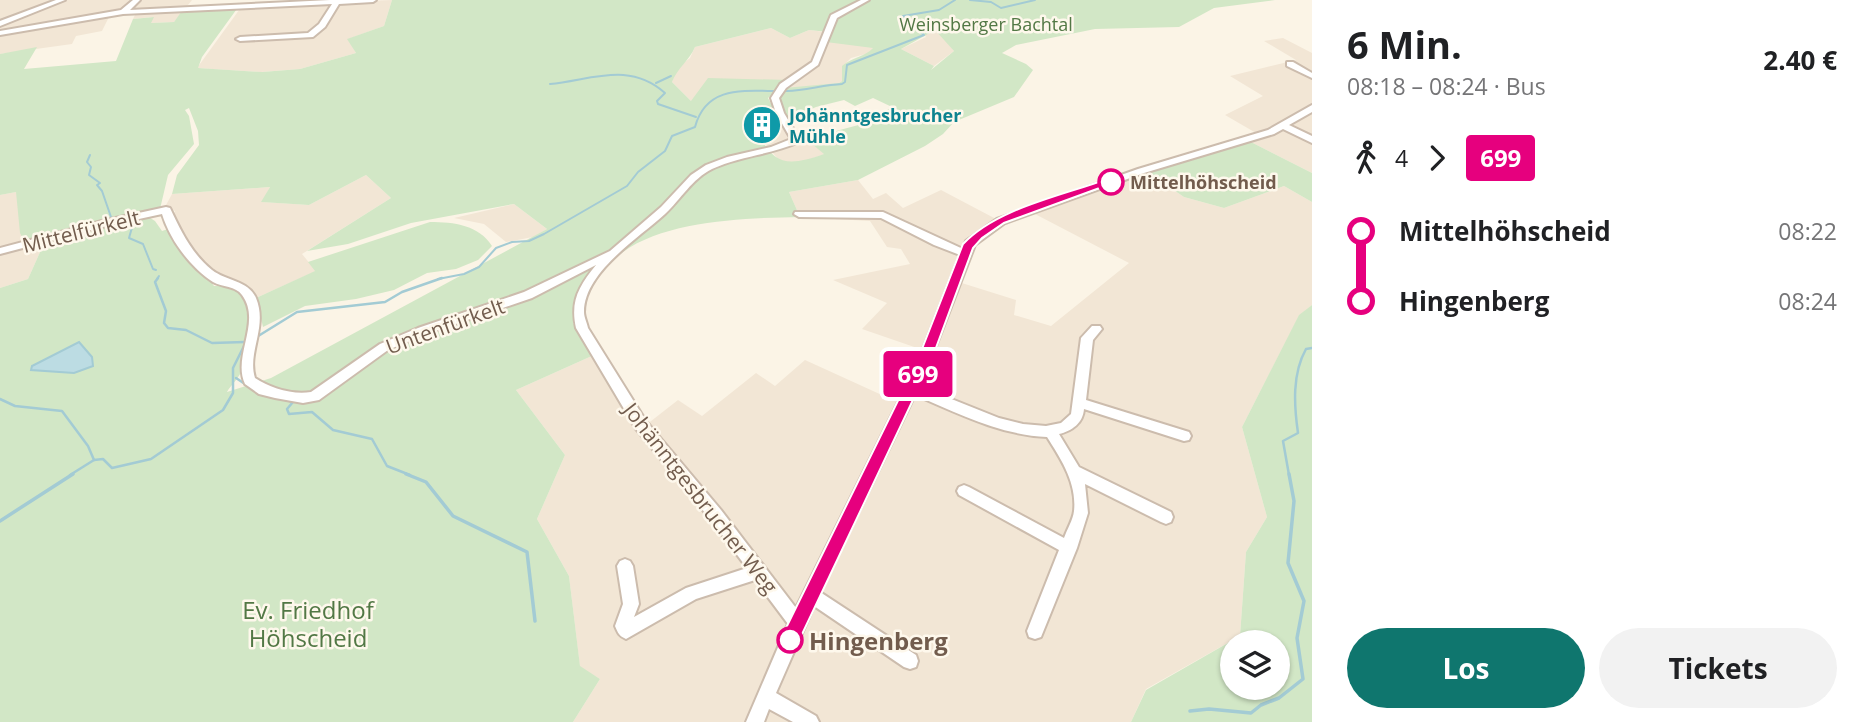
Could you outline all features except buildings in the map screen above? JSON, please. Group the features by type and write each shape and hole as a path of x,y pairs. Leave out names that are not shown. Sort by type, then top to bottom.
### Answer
{"street":[{"path":"0,24 39,4 62,0"},
{"path":"123,12 137,0"},
{"path":"0,33 191,3 373,0"},
{"name":"Johänntgesbrucher Weg","path":"797,623 716,515 641,425 580,324 579,312 583,294 613,253 628,237 659,214 687,182 702,171 723,162 774,150 796,140 776,104 780,90 815,63 834,17 866,0"},
{"path":"240,39 312,34 322,25 337,2"},
{"path":"1290,64 1312,76"},
{"path":"755,722 797,623 912,388 936,334 964,253 978,235 1000,221 1141,171 1285,125 1310,110"},
{"path":"1285,125 1312,140"},
{"name":"Untenfürkelt","path":"163,210 167,212 168,221 187,249 205,268 220,281 245,290 254,312 254,338 247,371 252,384 275,393 303,398 314,396 367,357 393,343 521,299 613,253"},
{"name":"Mittelfürkelt","path":"0,251 163,210"},
{"path":"799,214 883,215 964,253"},
{"path":"912,388 1016,429 1052,434 1073,422 1080,403 1087,338 1096,329"},
{"path":"1080,403 1184,436"},
{"path":"1035,631 1081,513 1081,494 1075,472 1052,434"},
{"path":"1075,472 1166,517"},
{"path":"964,491 1069,548"},
{"path":"625,566 631,604 623,626 625,631 692,593 758,572"},
{"path":"811,595 911,661"},
{"path":"765,697 810,722"}],"shaded area":[{"path":"0,0 192,0 174,22 150,23 153,17 133,19 136,13 110,15 102,31 76,36 72,44 0,54"},
{"path":"392,0 384,26 348,39 356,53 300,69 261,72 197,68 242,6"},
{"path":"771,28 790,38 809,30 825,32 874,47 869,53 851,58 843,66 842,81 839,83 691,101 672,82 677,68 690,58 695,47"},
{"path":"933,29 939,32 954,51 934,66 901,49 926,37 924,34"},
{"path":"1283,38 1312,53 1312,173 1249,141 1263,137 1225,115 1263,96 1230,76 1296,60 1264,41"},
{"path":"775,111 793,138 799,141 806,139 825,154 799,163 779,160 759,137 752,117"},
{"path":"1147,172 1184,197 1224,208 1284,186 1312,202 1312,305 1299,316 1242,427 1267,517 1246,552 1240,630 1220,630 1220,647 1146,689 1131,722 573,722 600,679 580,667 569,576 537,519 565,455 516,390 594,355 646,425 678,400 702,416 756,373 775,386 805,360 895,401 915,369 923,350 862,329 887,303 833,280 910,264 901,249 887,247 870,221 800,217 789,192 858,180 873,199 886,193 903,208 941,190 996,219 970,235 949,279 1016,300 1014,315 1051,326 1129,263 1035,214"},
{"path":"366,175 391,198 302,254 316,271 256,298 242,284 218,277 193,251 172,219 175,211 165,207 172,194 270,187 262,202 309,205"},
{"path":"16,192 45,241 28,279 0,288 0,195"},
{"path":"514,204 547,229 533,237 506,242 484,224 454,218"}],"green space":[{"path":"392,0 1275,0 1214,8 1179,27 1095,29 1016,45 1002,53 1033,70 1014,97 954,122 943,134 925,146 858,180 789,192 800,217 733,220 685,227 641,241 611,262 583,303 574,305 573,323 594,355 516,390 565,455 537,519 569,576 580,666 600,679 573,722 0,722 0,288 28,279 45,241 147,216 155,221 162,231 171,228 214,286 231,286 240,291 250,310 250,336 245,361 241,373 227,392 271,378 547,229 514,204 411,223 348,244 307,251 391,198 366,175 309,205 261,202 270,187 172,194 177,175 199,145 198,131 189,108 185,110 189,116 194,144 168,175 160,209 25,242 20,233 16,192 0,195 0,54 37,47 24,69 116,61 133,19 154,17 151,23 174,22 184,8 239,6 202,57 198,68 262,72 300,69 356,53 347,39 384,26","holes":["771,28 790,38 809,30 828,32 826,42 873,48 842,66 842,81 839,83 784,88 780,99 787,120 816,107 844,100 855,106 873,98 892,107 866,123 806,139 824,154 809,159 786,161 771,153 752,118 775,111 768,98 789,80 708,78 691,101 672,82 695,47","935,30 954,51 931,70 934,66 901,49"]},
{"path":"1249,141 1312,173 1312,202 1284,186 1224,208 1184,197 1147,172"},
{"path":"430,222 473,229 492,246 478,260 456,269 427,273 394,290 356,299 305,306 263,327 256,298 315,271 308,262"},
{"path":"1312,305 1312,722 1131,722 1146,690 1220,647 1220,700 1290,700 1290,630 1240,630 1246,552 1267,517 1242,427 1299,315"}],"water":[{"path":"79,342 92,357 93,366 74,373 31,370 32,366"}],"waterway":[{"path":"441,279 464,274 479,267 496,248 512,242 529,241 544,234 627,186 638,172 665,151 672,136 695,127 709,103 720,96 732,92 787,91 842,84 845,82 847,65 924,35 903,16 939,10 955,0"},
{"path":"970,0 991,2 1001,8 1035,0"},
{"path":"550,84 610,75 638,78 665,93 657,101 658,104 696,117"},
{"path":"656,83 671,76"},
{"path":"90,155 87,162 91,167 89,175 100,183 97,185 102,191 111,217"},
{"path":"125,222 133,224 129,238 143,244 153,269 156,270"},
{"path":"158,278 155,282 166,311 164,323 168,328 186,330 212,343 245,342"},
{"path":"255,338 297,312 385,302 402,292 441,279"},
{"path":"94,460 103,459 112,468 151,459 223,410 233,393 233,368 246,342"},
{"path":"1289,475 1283,441 1298,433 1296,379 1306,349 1312,348"},
{"path":"236,378 254,390"},
{"path":"0,399 15,406 62,411 88,446 94,460"},
{"path":"282,399 293,402 287,409 289,414 312,412 333,430 372,439 387,466 410,475"},
{"path":"70,475 94,460"},
{"path":"0,521 73,474"},
{"path":"406,474 426,482 453,516 527,552 535,621"},
{"path":"1190,711 1209,709 1251,713 1261,705 1279,698 1303,679 1297,638 1304,601 1288,563 1294,501 1289,474"}],"bus line":[{"name":"699","path":"790,640 923,364 967,247 978,235 1000,221 1111,182"}],"place":[{"name":"Johänntgesbrucher Mühle","path":"762,125"},
{"name":"Mittelhöhscheid","path":"1111,182"},
{"name":"Hingenberg","path":"790,640"}],"park label":[{"name":"Weinsberger Bachtal","path":"986,24"},
{"name":"Ev. Friedhof Höhscheid","path":"308,623"}]}
